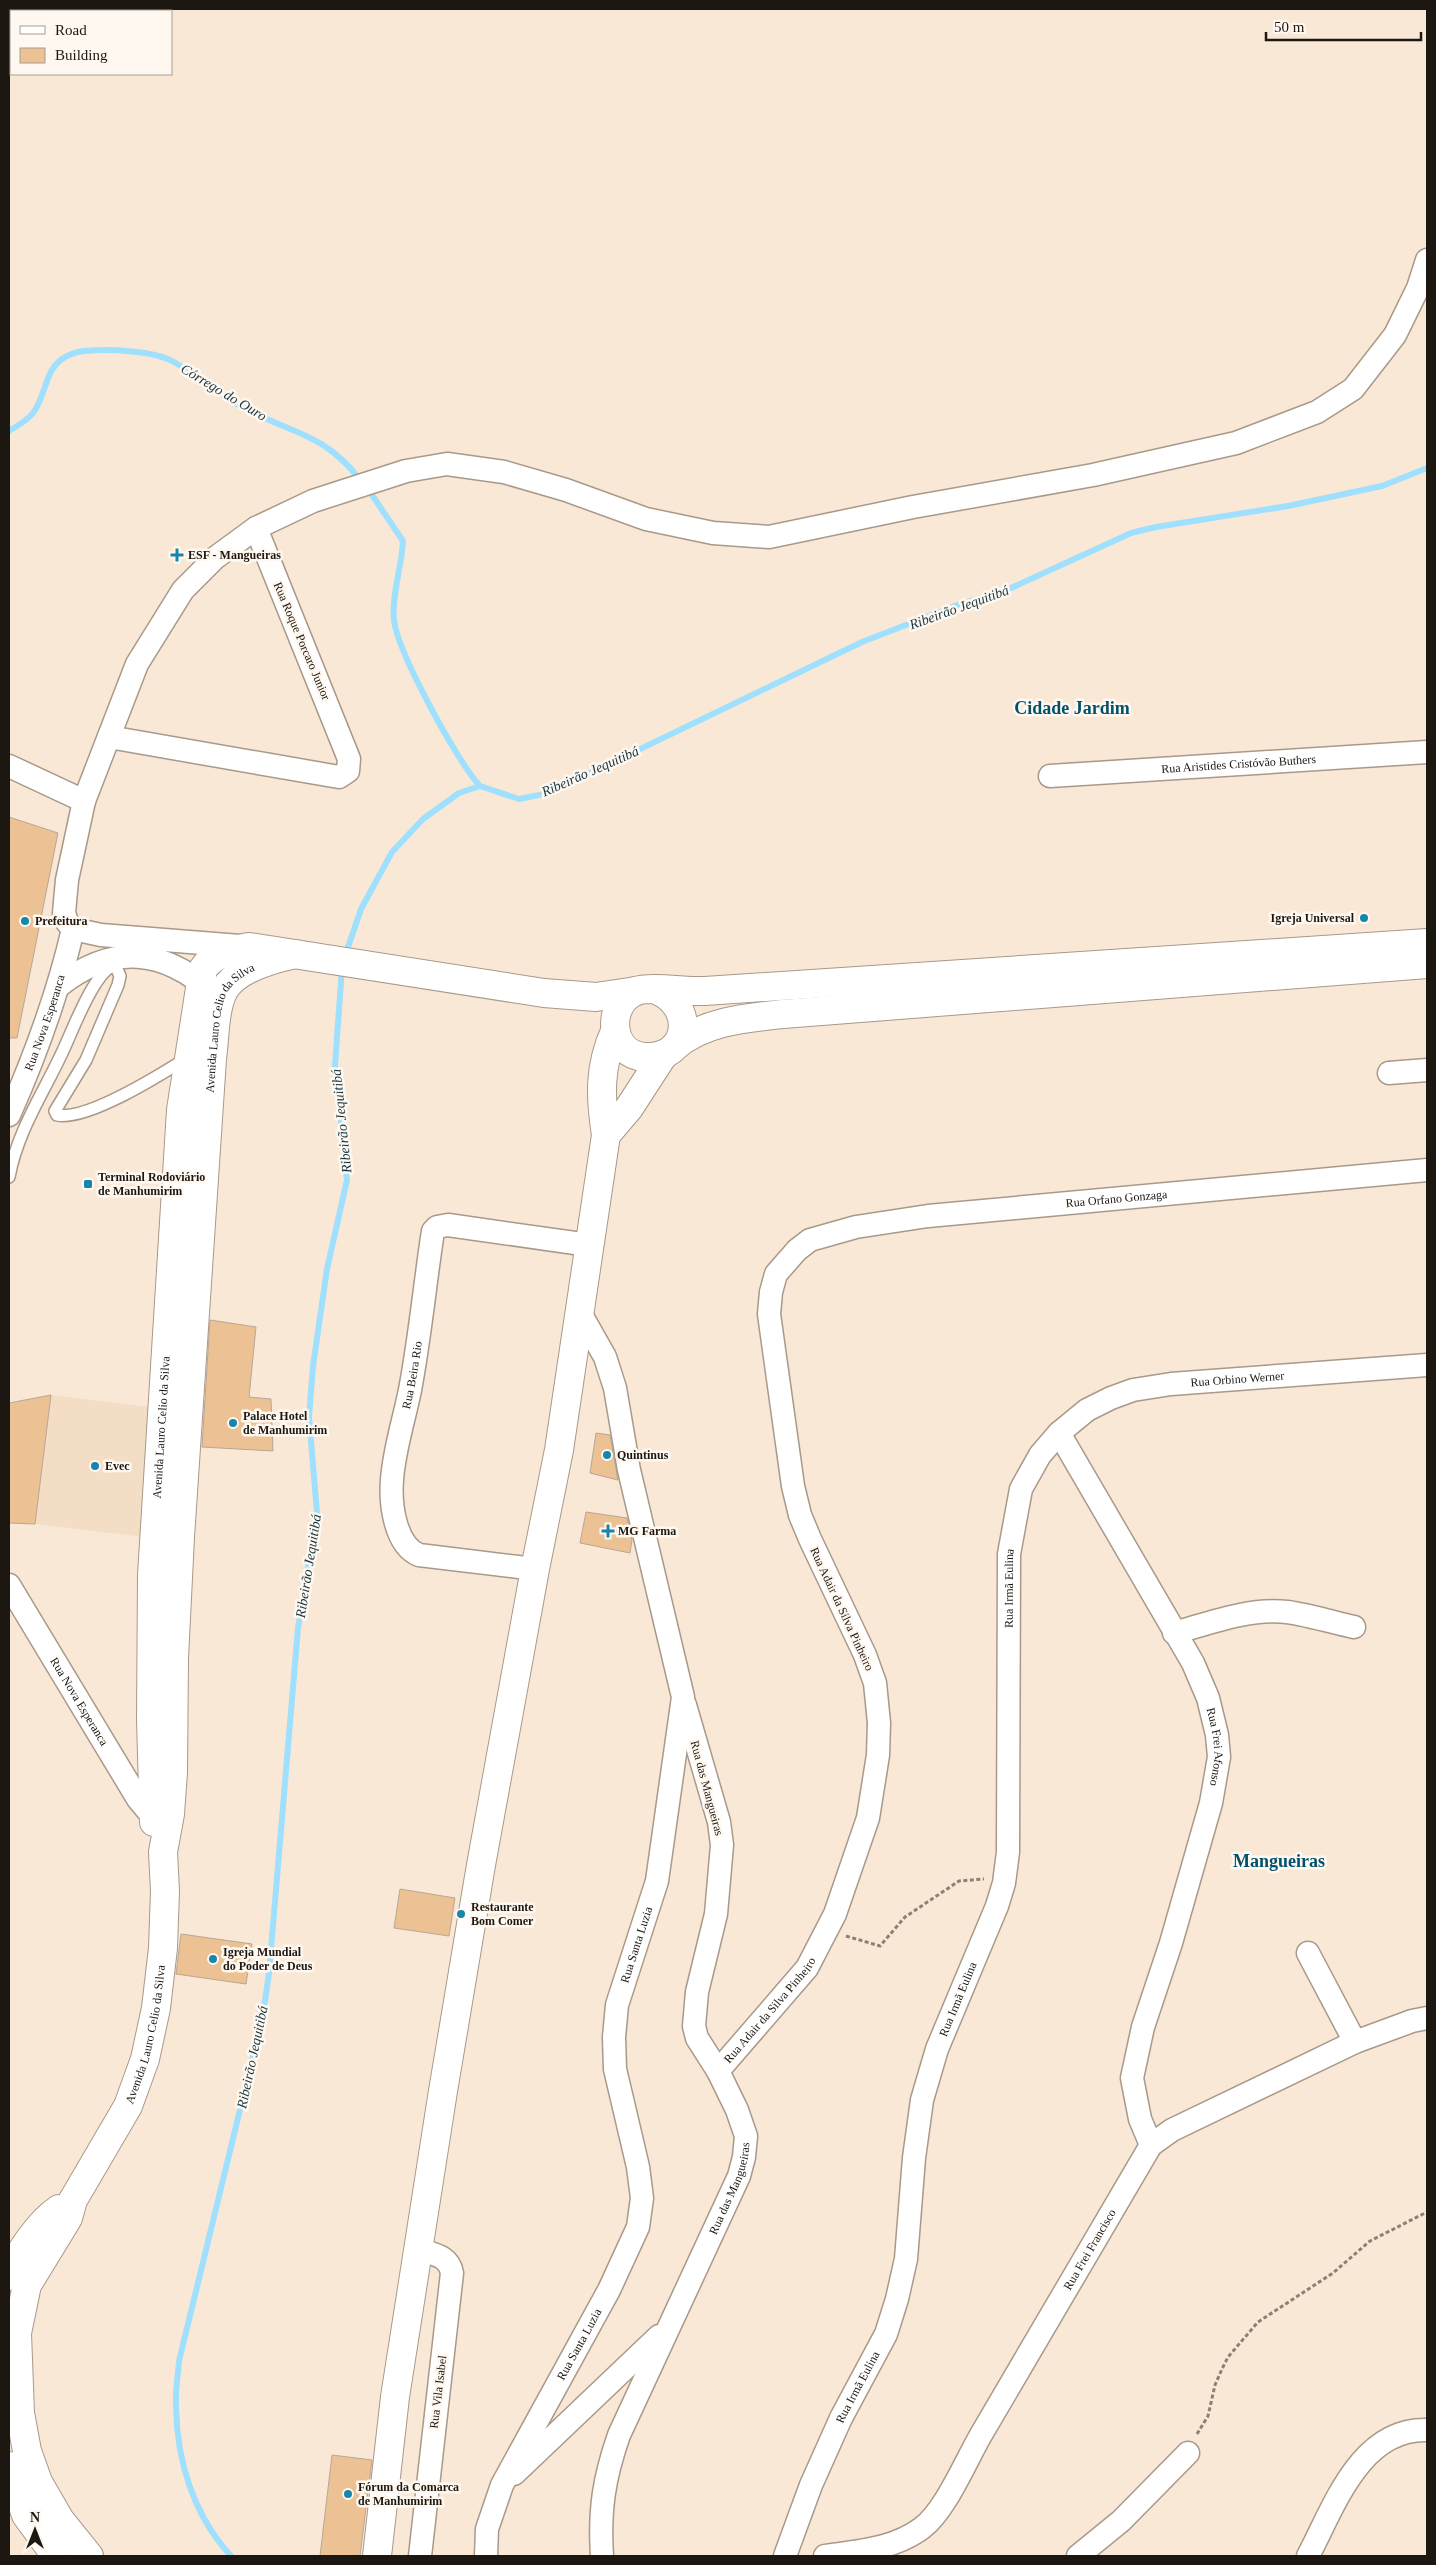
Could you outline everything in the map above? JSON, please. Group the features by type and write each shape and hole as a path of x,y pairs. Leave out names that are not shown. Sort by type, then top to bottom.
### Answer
{"street":[{"path":"221,1000 200,981 170,964 123,953 101,935 73,928 67,922 64,904 84,802 137,664 183,590 215,558 256,528 313,501 406,471 447,464 492,470 566,490 646,519 713,533 769,537 913,507 1093,476 1236,443 1310,415 1353,389 1395,335 1418,288 1427,260"},
{"name":"Rua Roque Porcaro Junior","path":"109,737 339,777 348,770 350,758 256,528"},
{"name":"Rua Aristides Cristóvão Buthers","path":"1050,776 1427,752"},
{"path":"9,766 84,802"},
{"name":"Rua Nova Esperanca","path":"9,1115 24,1086 60,985 73,928"},
{"path":"304,955 544,993 596,997 645,990 705,991 1427,943"},
{"path":"60,985 79,971 123,953 249,947"},
{"name":"Avenida Lauro Celio da Silva","path":"28,2488 27,2451 20,2413 17,2333 27,2286 68,2218 73,2200 128,2106 150,2038 164,1948 165,1891 161,1817 165,1575 178,1370 171,1264 181,1110 200,981 203,969 214,958 249,947 304,955"},
{"name":"Avenida Lauro Celio da Silva","path":"178,1370 200,1264 212,1059 221,1000 229,984 244,972 268,961 304,955"},
{"path":"544,993 574,1003 615,1028 620,1043 628,1052 640,1057 652,1058 669,1051 685,1038 717,1024 783,1014 1427,964"},
{"path":"377,2556 395,2397 467,1947 535,1568 559,1450 606,1135 601,1081 606,1050 615,1028 618,1008 626,998 645,990 670,997 682,1012 682,1030 629,1108 606,1135"},
{"path":"1390,1073 1427,1070"},
{"path":"177,1150 207,1151"},
{"name":"Rua Orfano Gonzaga","path":"810,1240 856,1227 928,1216 1427,1170"},
{"name":"Rua Beira Rio","path":"535,1568 419,1555 412,1552 402,1537 396,1520 392,1480 410,1388 433,1230 437,1227 448,1225 589,1245"},
{"name":"Rua Adair da Silva Pinheiro","path":"718,2072 807,1968 835,1914 868,1818 878,1755 879,1724 875,1683 865,1655 800,1515 788,1448 769,1314 771,1292 776,1274 796,1250 810,1240"},
{"path":"171,1264 200,1264"},
{"name":"Rua Santa Luzia","path":"486,2556 487,2529 502,2485 609,2290 638,2227 642,2198 638,2167 616,2069 614,2038 617,2005 657,1882 682,1697 629,1470 616,1388 605,1357 580,1311"},
{"name":"Rua Orbino Werner","path":"1059,1433 1087,1410 1133,1390 1180,1383 1427,1365"},
{"name":"Rua Frei Afonso","path":"1059,1433 1193,1663 1208,1698 1217,1735 1219,1757 1211,1803 1171,1943 1143,2028 1132,2078 1140,2119 1151,2145"},
{"name":"Rua Irmã Eulina","path":"785,2556 811,2485 841,2418 886,2334 906,2259 914,2158 922,2100 938,2050 997,1906 1008,1852 1009,1554 1021,1489 1040,1455 1059,1433"},
{"name":"Rua Nova Esperanca","path":"9,1585 138,1799 161,1817"},
{"path":"1174,1633 1242,1614 1265,1612 1287,1612 1354,1627"},
{"name":"Rua das Mangueiras","path":"602,2556 602,2497 608,2466 619,2435 739,2176 744,2157 746,2136 737,2110 718,2072 697,2038 694,2026 697,1992 716,1914 722,1845 719,1822 682,1697"},
{"path":"1308,1953 1355,2042"},
{"name":"Rua Frei Francisco","path":"825,2556 878,2548 903,2540 923,2528 938,2513 978,2440 1151,2145 1172,2130 1355,2042 1412,2021 1427,2018"},
{"path":"9,2276 20,2254 51,2214 73,2200"},
{"name":"Rua Vila Isabel","path":"418,2249 445,2259 449,2262 452,2273 420,2556"},
{"path":"502,2485 669,2326"},
{"path":"1308,2556 1347,2482 1379,2444 1398,2434 1427,2430"},
{"path":"1078,2556 1121,2521 1188,2453"},
{"path":"9,2466 60,2520 90,2556"},
{"path":"28,2488 26,2515 56,2556"}],"lane":[{"path":"123,953 120,976 114,993 86,1060 58,1101 55,1111 57,1115 75,1115 130,1092 190,1057"},
{"path":"9,1177 15,1152 29,1116 66,1045 77,1018 101,974 123,953"}],"path":[{"path":"826,1931 880,1946 905,1917 959,1882 1004,1877"},
{"path":"1188,2453 1208,2416 1214,2386 1228,2357 1258,2322 1333,2273 1370,2241 1427,2212"}],"shaded area":[{"name":"Evec","path":"51,1395 150,1407 144,1537 35,1524"}],"building":[{"name":"Prefeitura","path":"9,817 58,833 17,1038 9,1038"},
{"path":"210,1320 256,1327 249,1397 271,1399 273,1451 202,1447"},
{"path":"51,1395 35,1524 9,1523 9,1403"},
{"name":"Quintinus","path":"596,1433 610,1435 618,1480 590,1473"},
{"name":"MG Farma","path":"586,1512 627,1518 632,1540 630,1553 580,1543"},
{"path":"400,1889 455,1898 449,1936 394,1928"},
{"name":"Igreja Mundial do Poder de Deus","path":"181,1934 252,1944 246,1984 176,1974"},
{"name":"Fórum da Comarca de Manhumirim","path":"332,2455 372,2460 360,2556 320,2556"}],"waterway":[{"name":"Córrego do Ouro","path":"9,431 25,421 33,413 38,406 54,367 67,356 92,350 142,353 159,356 174,362 251,412 311,438 349,466 361,481"},
{"name":"Ribeirão Jequitibá","path":"345,956 361,909 392,852 423,819 459,793 480,786 519,799 549,793 862,642 960,604 998,594 1131,533 1156,527 1288,506 1382,486 1427,468"},
{"name":"Córrego do Ouro","path":"368,489 403,541 393,611 398,635 417,680 444,732 470,774 480,786"},
{"name":"Ribeirão Jequitibá","path":"231,2556 207,2524 190,2487 184,2468 177,2428 176,2390 179,2361 263,2015 269,1973 298,1628 317,1513 309,1417 313,1366 327,1269 347,1180 335,1065 342,968"}],"place":[{"name":"ESF - Mangueiras","path":"177,555"},
{"name":"Igreja Universal","path":"1364,918"},
{"name":"Prefeitura","path":"25,921"},
{"name":"Terminal Rodoviário de Manhumirim","path":"88,1184"},
{"name":"Palace Hotel de Manhumirim","path":"233,1423"},
{"name":"Quintinus","path":"607,1455"},
{"name":"Evec","path":"95,1466"},
{"name":"MG Farma","path":"608,1531"},
{"name":"Restaurante Bom Comer","path":"461,1914"},
{"name":"Igreja Mundial do Poder de Deus","path":"213,1959"},
{"name":"Fórum da Comarca de Manhumirim","path":"348,2494"}],"district":[{"name":"Cidade Jardim","path":"1072,708"},
{"name":"Mangueiras","path":"1279,1861"}]}
